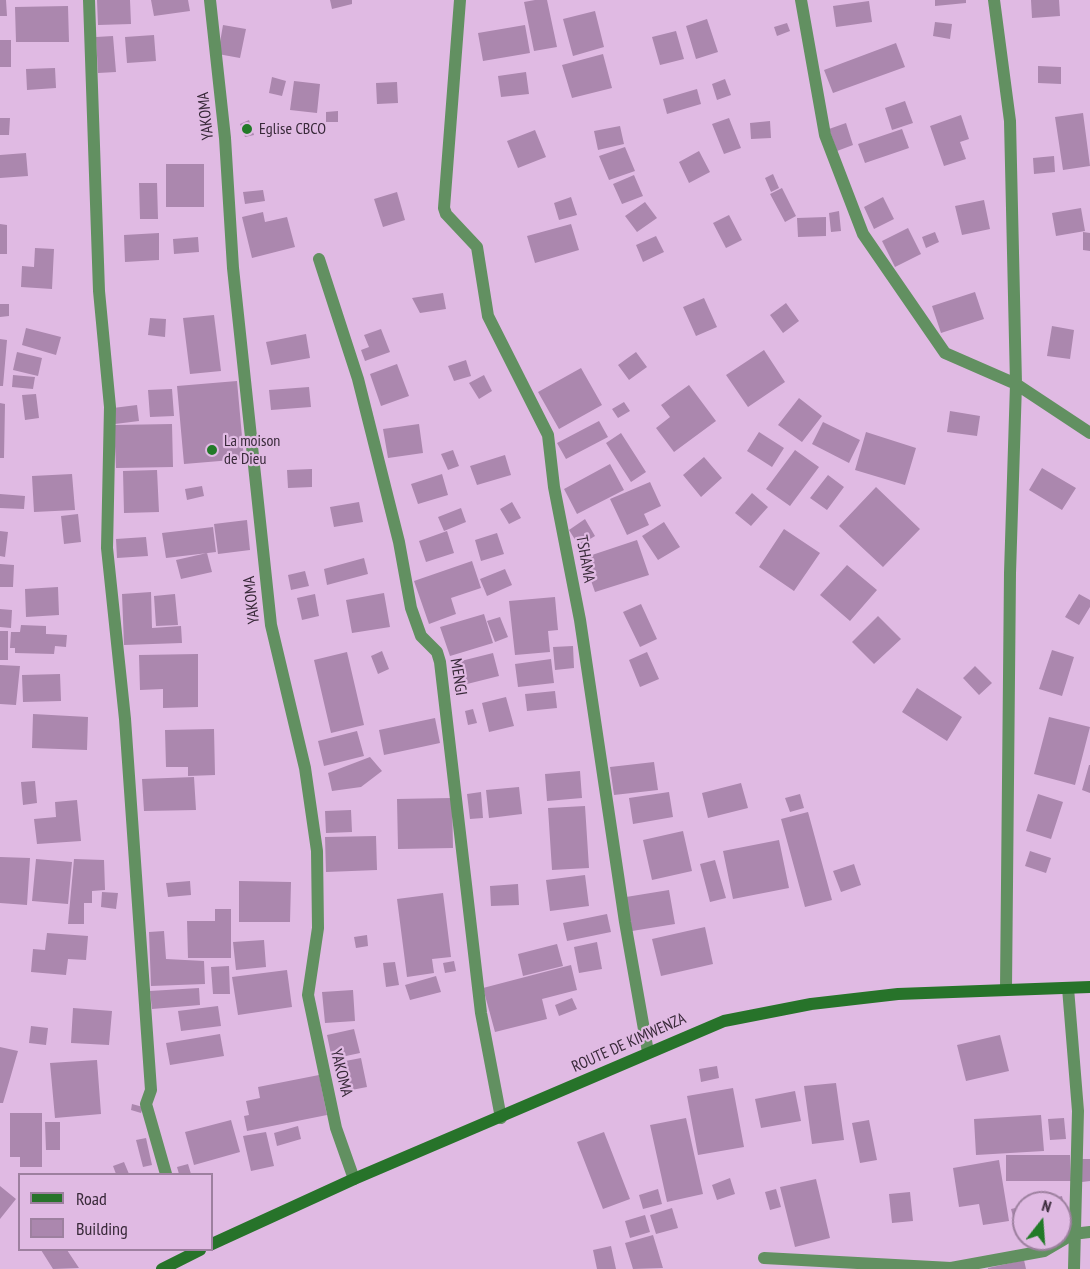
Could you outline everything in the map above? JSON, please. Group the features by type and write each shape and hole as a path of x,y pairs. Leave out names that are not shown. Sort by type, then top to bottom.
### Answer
{"street":[{"path":"90,0 99,291 110,407 107,548 124,719 151,1090 146,1104 166,1173"},
{"name":"TSHAMA","path":"460,0 444,208 446,214 477,246 488,316 548,435 554,487 580,620 648,1052"},
{"path":"801,0 825,135 863,234 945,353 1016,384 1090,433"},
{"path":"994,0 1010,121 1016,384 1010,573 1006,988"},
{"name":"YAKOMA","path":"210,4 225,138 233,268 271,625 305,768 316,851 318,928 308,995 336,1128 354,1179"},
{"name":"MENGI","path":"319,259 358,379 399,542 411,608 421,636 437,652 440,662 481,1013 501,1118"},
{"name":"ROUTE DE KIMWENZA","path":"213,1244 354,1179 724,1021 811,1004 898,994 1006,988 1090,987"},
{"path":"1068,988 1078,1111 1073,1234 1074,1269"},
{"path":"764,1258 951,1268 1044,1251 1073,1234 1090,1232"},
{"path":"162,1269 192,1251"}],"building":[{"path":"0,0 6,0 7,16 0,16"},
{"path":"97,0 130,0 131,24 98,25"},
{"path":"151,0 188,0 190,11 154,16"},
{"path":"330,0 352,0 352,4 332,9"},
{"path":"547,0 557,47 534,51 524,2"},
{"path":"935,0 966,0 966,3 935,6"},
{"path":"1031,0 1059,0 1060,16 1032,18"},
{"path":"869,1 872,22 836,27 833,6"},
{"path":"68,6 69,42 16,42 15,7"},
{"path":"595,11 604,47 573,56 563,19"},
{"path":"707,19 718,52 696,59 686,26"},
{"path":"935,22 952,24 950,39 933,36"},
{"path":"787,23 790,31 777,36 774,27"},
{"path":"223,25 246,29 240,58 218,54"},
{"path":"525,25 530,53 483,61 478,33"},
{"path":"676,31 684,59 660,65 652,37"},
{"path":"154,35 156,61 127,63 125,37"},
{"path":"113,36 116,72 98,73 96,37"},
{"path":"0,40 11,40 11,67 0,67"},
{"path":"896,43 905,67 833,93 824,70"},
{"path":"603,54 612,88 572,98 562,65"},
{"path":"1038,66 1061,67 1061,84 1038,83"},
{"path":"55,68 56,88 27,90 26,69"},
{"path":"526,72 529,94 501,97 498,76"},
{"path":"272,77 286,81 282,96 269,93"},
{"path":"725,79 731,95 717,100 712,84"},
{"path":"294,81 320,84 317,113 290,110"},
{"path":"397,82 398,103 377,104 376,83"},
{"path":"697,89 701,104 667,114 663,99"},
{"path":"905,101 913,123 892,130 885,108"},
{"path":"338,111 338,122 326,122 326,112"},
{"path":"1083,113 1090,166 1063,170 1055,117"},
{"path":"961,115 969,139 960,142 966,159 944,166 930,126"},
{"path":"0,118 10,118 9,135 0,135"},
{"path":"729,118 741,148 724,154 712,124"},
{"name":"Eglise CBCO","path":"249,120 254,135 245,137 240,124"},
{"path":"770,121 771,138 751,139 750,123"},
{"path":"846,123 853,145 837,151 829,129"},
{"path":"620,126 624,144 598,150 594,131"},
{"path":"902,129 909,148 865,163 858,144"},
{"path":"535,130 546,157 518,168 507,141"},
{"path":"625,147 635,171 609,180 599,156"},
{"path":"699,151 710,172 689,183 679,162"},
{"path":"26,153 28,176 0,178 0,155"},
{"path":"1054,156 1055,172 1034,174 1033,158"},
{"path":"166,164 204,164 204,207 166,207"},
{"path":"773,174 779,188 771,192 765,178"},
{"path":"634,175 643,196 622,204 613,184"},
{"path":"139,183 157,183 158,219 140,219"},
{"path":"782,188 796,216 785,222 770,194"},
{"path":"263,190 265,201 245,204 243,192"},
{"path":"397,192 405,220 383,227 374,199"},
{"path":"571,197 577,215 559,220 554,203"},
{"path":"883,197 894,219 874,229 864,207"},
{"path":"984,200 990,229 962,235 955,206"},
{"path":"645,202 657,218 637,232 625,216"},
{"path":"1081,208 1085,231 1056,236 1052,213"},
{"path":"839,211 841,231 831,232 829,213"},
{"path":"263,212 265,222 287,217 295,247 252,258 242,217"},
{"path":"729,215 742,240 726,248 713,223"},
{"path":"826,217 826,236 798,237 797,218"},
{"path":"0,224 7,225 7,254 0,254"},
{"path":"571,224 579,250 535,263 527,236"},
{"path":"908,228 921,254 895,267 882,241"},
{"path":"935,232 939,242 926,248 922,237"},
{"path":"1083,232 1090,233 1090,251 1083,250"},
{"path":"159,233 159,260 125,262 124,235"},
{"path":"656,236 664,252 643,262 636,245"},
{"path":"198,237 199,252 174,254 173,239"},
{"path":"35,248 54,249 52,289 21,287 22,266 34,267"},
{"path":"975,292 984,319 941,333 932,306"},
{"path":"443,293 446,309 420,313 412,298"},
{"path":"704,298 717,327 696,336 683,307"},
{"path":"786,303 799,321 783,333 770,315"},
{"path":"0,304 9,304 9,316 0,317"},
{"path":"214,315 221,371 190,374 183,318"},
{"path":"150,318 166,319 165,337 148,335"},
{"path":"1052,326 1074,330 1070,359 1047,356"},
{"path":"26,328 61,337 56,355 22,345"},
{"path":"381,329 390,352 365,361 361,350 369,347 364,335"},
{"path":"306,334 310,358 271,365 266,342"},
{"path":"0,339 7,340 3,386 0,386"},
{"path":"764,350 785,382 748,407 726,375"},
{"path":"17,352 42,358 38,376 13,370"},
{"path":"636,352 647,367 629,380 618,365"},
{"path":"466,360 471,376 454,381 448,366"},
{"path":"397,364 409,396 381,406 370,374"},
{"path":"581,368 602,405 559,429 538,392"},
{"path":"13,375 35,377 33,389 12,387"},
{"path":"484,375 492,391 479,399 469,383"},
{"path":"237,381 244,459 184,464 177,386"},
{"path":"689,385 716,421 674,452 656,428 670,417 661,405"},
{"path":"309,387 311,407 271,410 269,390"},
{"path":"172,389 174,416 150,417 148,390"},
{"path":"36,394 39,418 25,420 22,395"},
{"path":"799,398 822,416 802,442 778,425"},
{"path":"624,402 630,411 618,418 612,409"},
{"path":"0,403 5,404 4,458 0,458"},
{"path":"137,405 139,421 115,424 113,408"},
{"path":"950,411 980,416 977,436 947,432"},
{"path":"599,421 608,437 566,459 557,443"},
{"path":"823,422 860,440 849,463 812,444"},
{"path":"172,424 173,467 116,468 114,425"},
{"path":"419,424 423,453 388,458 383,429"},
{"path":"759,432 784,448 772,467 747,451"},
{"path":"866,432 916,448 905,485 855,470"},
{"path":"621,433 646,472 631,482 606,443"},
{"path":"453,450 459,466 448,470 441,454"},
{"path":"795,450 819,467 790,506 766,489"},
{"path":"505,455 511,475 477,485 470,466"},
{"path":"704,457 722,478 701,497 683,475"},
{"path":"610,464 624,490 577,514 564,489"},
{"path":"1042,468 1076,488 1062,510 1029,490"},
{"path":"312,469 312,487 288,488 287,470"},
{"path":"157,470 159,512 124,513 123,471"},
{"path":"72,474 75,510 34,512 32,476"},
{"path":"442,474 448,495 418,504 411,484"},
{"path":"828,475 844,487 827,510 810,498"},
{"path":"650,482 661,506 644,514 649,525 627,535 610,499"},
{"path":"202,486 204,496 187,500 185,489"},
{"path":"876,487 920,529 883,567 839,526"},
{"path":"752,493 768,507 751,526 735,513"},
{"path":"0,494 25,496 24,509 0,508"},
{"path":"359,502 363,522 334,527 330,507"},
{"path":"512,502 521,518 509,524 500,509"},
{"path":"461,508 466,522 444,531 438,517"},
{"path":"78,514 81,542 64,544 61,516"},
{"path":"585,519 595,536 579,546 569,530"},
{"path":"247,520 250,550 218,554 214,524"},
{"path":"664,522 680,547 658,560 642,536"},
{"path":"213,527 216,552 166,558 162,533"},
{"path":"784,529 820,553 794,591 759,567"},
{"path":"0,531 8,532 5,557 0,556"},
{"path":"447,531 454,553 426,562 419,541"},
{"path":"497,533 504,554 481,561 475,540"},
{"path":"146,537 148,556 117,558 116,539"},
{"path":"637,540 649,575 595,592 583,558"},
{"path":"207,553 212,572 181,579 176,560"},
{"path":"364,558 368,574 327,585 324,569"},
{"path":"472,561 481,588 451,598 456,614 429,624 414,581"},
{"path":"0,564 14,565 13,587 0,587"},
{"path":"847,565 877,590 850,621 820,595"},
{"path":"505,569 512,585 487,596 480,579"},
{"path":"305,571 309,586 291,590 288,575"},
{"path":"58,587 59,615 26,617 25,589"},
{"path":"151,592 152,628 181,626 182,643 124,645 122,594"},
{"path":"384,593 390,627 352,633 346,600"},
{"path":"175,594 178,625 156,626 154,596"},
{"path":"315,594 319,616 302,620 297,598"},
{"path":"1079,594 1090,600 1090,607 1079,625 1065,617"},
{"path":"555,597 558,630 548,631 550,652 515,655 509,601"},
{"path":"641,604 657,639 640,647 623,612"},
{"path":"0,609 12,610 11,628 0,627"},
{"path":"484,614 493,643 450,656 440,627"},
{"path":"878,616 901,639 874,664 852,642"},
{"path":"500,617 508,637 495,642 487,621"},
{"path":"21,625 46,626 46,634 67,635 66,647 55,646 54,654 15,653 15,648 10,648 11,632 20,632"},
{"path":"0,631 8,631 8,660 0,660"},
{"path":"573,646 574,668 555,670 553,647"},
{"path":"1052,650 1074,657 1062,696 1039,689"},
{"path":"382,651 389,669 378,674 371,656"},
{"path":"347,652 364,725 331,733 314,660"},
{"path":"647,652 659,679 640,687 629,660"},
{"path":"493,653 499,676 467,684 461,661"},
{"path":"198,654 198,707 163,708 163,689 140,690 139,655"},
{"path":"551,659 554,683 518,687 515,664"},
{"path":"0,665 20,666 16,705 0,704"},
{"path":"975,666 992,683 979,695 963,678"},
{"path":"60,674 61,701 23,702 22,675"},
{"path":"917,688 962,717 947,741 902,712"},
{"path":"555,691 557,708 527,711 525,694"},
{"path":"506,697 514,726 489,732 482,703"},
{"path":"473,709 477,723 468,725 465,711"},
{"path":"33,714 88,717 87,750 32,748"},
{"path":"1049,717 1090,727 1075,785 1034,774"},
{"path":"435,718 440,743 384,755 379,730"},
{"path":"214,729 215,775 188,776 188,767 166,767 165,730"},
{"path":"357,731 364,756 324,766 318,741"},
{"path":"370,757 382,771 361,787 332,791 328,773"},
{"path":"654,762 658,790 614,795 610,767"},
{"path":"1090,765 1090,793 1082,790"},
{"path":"580,771 582,798 547,801 545,774"},
{"path":"194,777 196,810 144,811 142,779"},
{"path":"35,781 37,803 23,805 21,782"},
{"path":"741,783 748,808 708,818 702,793"},
{"path":"519,787 522,814 489,818 486,790"},
{"path":"481,792 483,818 470,819 467,794"},
{"path":"669,792 673,817 633,824 629,798"},
{"path":"800,794 804,808 790,812 785,798"},
{"path":"1038,794 1063,802 1051,839 1026,831"},
{"path":"452,798 453,848 398,849 397,799"},
{"path":"77,800 81,841 37,844 34,819 56,817 55,802"},
{"path":"585,806 589,868 552,870 548,808"},
{"path":"351,810 352,832 326,833 325,811"},
{"path":"808,812 832,900 805,907 781,819"},
{"path":"683,831 692,871 652,880 643,840"},
{"path":"376,836 377,870 326,872 325,837"},
{"path":"779,840 789,888 733,899 723,851"},
{"path":"1030,851 1051,858 1046,873 1025,866"},
{"path":"0,857 30,858 27,905 0,903"},
{"path":"36,859 72,862 68,904 32,901"},
{"path":"74,859 104,860 105,890 92,891 92,903 84,903 84,924 68,924"},
{"path":"715,860 726,898 710,902 700,864"},
{"path":"854,864 861,885 841,892 833,871"},
{"path":"585,875 589,906 550,911 546,880"},
{"path":"190,881 191,895 168,897 166,883"},
{"path":"239,881 291,882 290,922 239,922"},
{"path":"518,884 519,905 491,906 490,886"},
{"path":"669,890 675,924 632,931 626,897"},
{"path":"102,892 118,893 116,909 101,907"},
{"path":"443,893 451,957 432,959 434,973 407,977 397,899"},
{"path":"215,909 231,909 231,958 188,958 187,921 215,921"},
{"path":"607,914 611,932 567,941 563,923"},
{"path":"705,927 713,964 661,976 652,939"},
{"path":"164,931 166,959 204,961 205,984 151,986 149,932"},
{"path":"47,933 88,936 86,960 68,959 66,975 31,972 33,949 45,950"},
{"path":"367,935 368,946 356,948 354,937"},
{"path":"264,940 266,967 236,970 233,942"},
{"path":"597,942 602,969 579,973 574,947"},
{"path":"557,944 563,966 523,976 518,954"},
{"path":"454,961 456,971 445,973 443,963"},
{"path":"395,962 399,985 386,987 383,963"},
{"path":"571,965 577,990 542,999 547,1019 495,1032 483,988"},
{"path":"229,966 230,994 213,994 211,967"},
{"path":"287,970 292,1007 238,1015 232,977"},
{"path":"436,976 441,992 410,1000 405,985"},
{"path":"199,988 200,1005 152,1009 150,991"},
{"path":"353,990 355,1021 325,1023 322,992"},
{"path":"572,998 577,1009 559,1016 555,1005"},
{"path":"218,1006 221,1026 181,1031 178,1011"},
{"path":"73,1008 112,1011 109,1045 71,1043"},
{"path":"31,1026 48,1028 46,1045 29,1043"},
{"path":"354,1029 360,1053 332,1059 327,1035"},
{"path":"220,1034 224,1056 170,1065 166,1043"},
{"path":"1000,1035 1009,1071 966,1081 957,1045"},
{"path":"0,1047 18,1051 3,1103 0,1103"},
{"path":"361,1058 367,1087 341,1092 335,1063"},
{"path":"97,1060 101,1114 55,1118 50,1063"},
{"path":"717,1066 719,1078 701,1082 699,1069"},
{"path":"319,1075 327,1115 247,1131 244,1116 249,1115 246,1101 260,1098 258,1087"},
{"path":"836,1083 844,1140 812,1144 804,1086"},
{"path":"733,1088 744,1147 698,1155 687,1096"},
{"path":"795,1091 801,1121 761,1128 755,1099"},
{"path":"132,1104 143,1107 141,1113 131,1110"},
{"path":"10,1113 42,1113 42,1167 20,1167 20,1157 10,1157"},
{"path":"1041,1115 1044,1151 976,1155 974,1119"},
{"path":"686,1118 703,1194 667,1202 650,1125"},
{"path":"1064,1118 1066,1139 1050,1140 1048,1119"},
{"path":"231,1120 240,1152 194,1165 185,1132"},
{"path":"869,1120 877,1160 860,1163 852,1123"},
{"path":"45,1122 60,1122 60,1150 46,1150"},
{"path":"298,1126 301,1139 277,1146 274,1133"},
{"path":"266,1132 274,1166 251,1171 243,1136"},
{"path":"604,1132 630,1199 603,1209 577,1142"},
{"path":"146,1138 152,1165 143,1167 136,1140"},
{"path":"1006,1155 1070,1155 1071,1181 1006,1181"},
{"path":"1080,1159 1090,1159 1090,1181 1082,1182"},
{"path":"999,1160 1009,1221 983,1225 979,1204 959,1207 953,1168"},
{"path":"124,1162 129,1173 116,1173 113,1166"},
{"path":"188,1164 191,1173 179,1173 177,1167"},
{"path":"730,1178 735,1194 717,1200 712,1185"},
{"path":"816,1179 830,1238 795,1247 780,1187"},
{"path":"0,1186 16,1199 0,1219"},
{"path":"658,1189 662,1204 643,1209 639,1195"},
{"path":"776,1189 781,1207 770,1210 765,1192"},
{"path":"910,1192 913,1221 892,1223 889,1194"},
{"path":"672,1208 678,1228 656,1234 650,1215"},
{"path":"645,1215 650,1232 630,1238 625,1221"},
{"path":"653,1235 663,1268 633,1269 625,1243"},
{"path":"611,1246 616,1269 597,1269 593,1250"},
{"path":"42,1251 68,1251 79,1268 53,1269"},
{"path":"1024,1260 1026,1269 988,1269 988,1268"}],"place":[{"name":"Eglise CBCO","path":"247,129"},
{"name":"La moison de Dieu","path":"212,450"}]}
